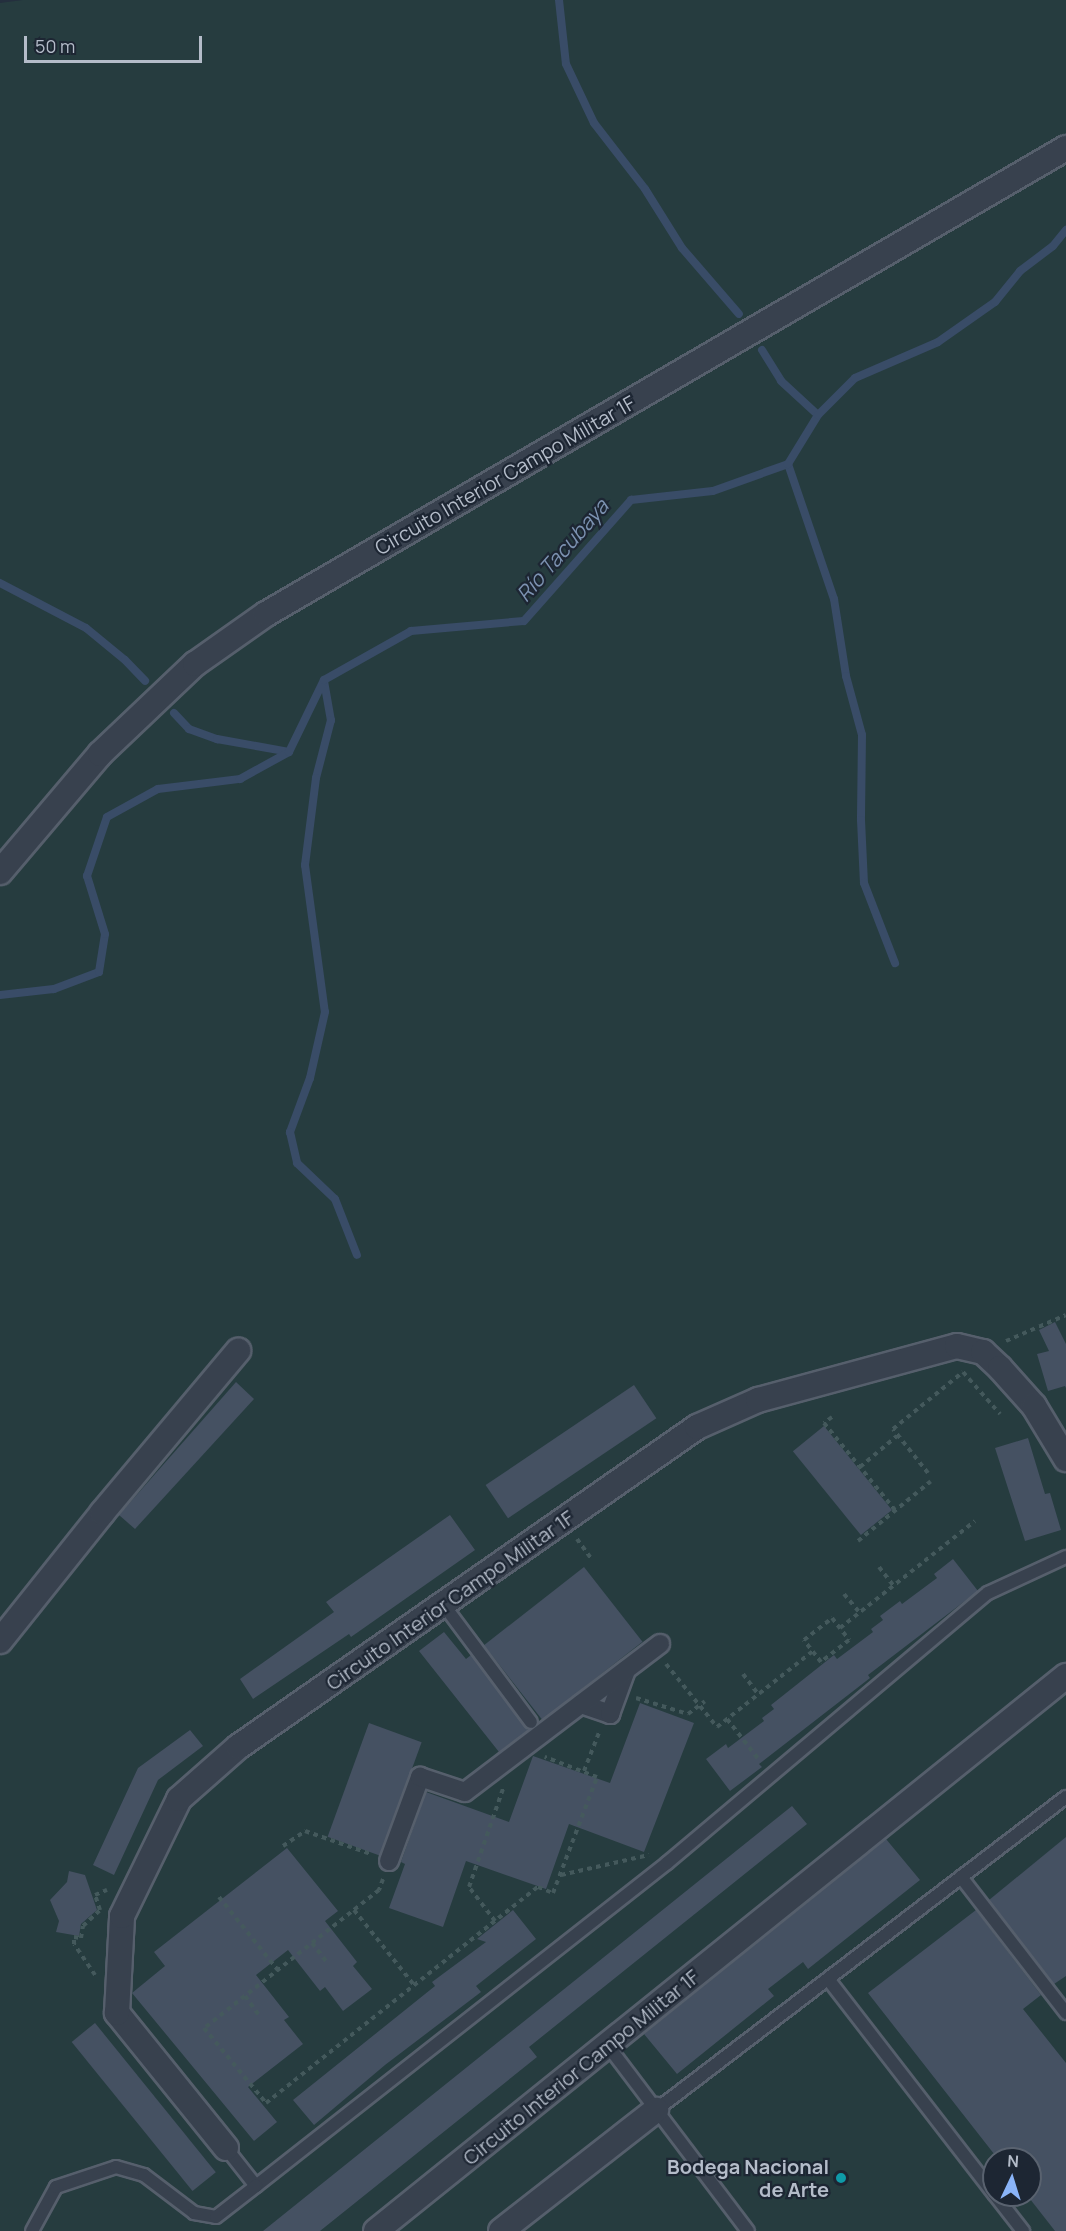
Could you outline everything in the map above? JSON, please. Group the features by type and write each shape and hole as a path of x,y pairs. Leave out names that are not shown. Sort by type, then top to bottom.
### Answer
{"street":[{"name":"Circuito Interior Campo Militar 1F","path":"0,872 100,754 195,664 266,614 1066,148"},
{"name":"Circuito Interior Campo Militar 1F","path":"226,2148 117,2013 122,1916 179,1799 238,1747 697,1428 758,1400 957,1346 983,1352 1000,1368 1034,1406 1066,1459"},
{"path":"0,1641 102,1513 238,1351"},
{"path":"389,1861 420,1777 465,1792 657,1646"},
{"path":"581,1704 610,1714 626,1670"},
{"name":"Circuito Interior Campo Militar 1F","path":"376,2231 1066,1676"},
{"path":"501,2231 656,2110"}],"lane":[{"path":"32,2231 56,2187 116,2167 144,2175 194,2213 216,2217 667,1863 988,1593 1066,1557"},
{"path":"442,1604 531,1722"},
{"path":"656,2110 1066,1797"},
{"path":"961,1878 1066,2013"},
{"path":"828,1978 982,2177"},
{"path":"608,2046 748,2231"},
{"path":"226,2148 256,2186"},
{"path":"1005,2207 1023,2231"}],"path":[{"path":"1000,1344 1066,1315"},
{"path":"956,1364 1000,1414"},
{"path":"928,1473 892,1429 963,1372"},
{"path":"832,1417 824,1423 895,1510"},
{"path":"860,1467 897,1436"},
{"path":"858,1541 931,1481"},
{"path":"840,1628 975,1521"},
{"path":"570,1529 591,1558"},
{"path":"879,1567 894,1586"},
{"path":"844,1594 860,1613"},
{"path":"832,1618 849,1640 821,1662 813,1652 804,1640 832,1618"},
{"path":"657,1646 717,1727 813,1652"},
{"path":"742,1674 758,1694"},
{"path":"618,1692 688,1714 705,1701"},
{"path":"584,1771 606,1713"},
{"path":"727,1719 772,1775"},
{"path":"283,1846 305,1831 389,1861 379,1890 204,2028 266,2103 538,1887 553,1893 597,1777 519,1751 470,1887 495,1921"},
{"path":"560,1875 648,1854 667,1863"},
{"path":"102,1976 95,1976 74,1944 75,1937 81,1938 83,1926 100,1910 95,1895 111,1889"},
{"path":"219,1898 278,1970"},
{"path":"354,1910 414,1985"},
{"path":"312,1943 327,1962"},
{"path":"245,1996 259,2015"}],"green space":[{"path":"23,0 1066,0 1066,2231 0,2231 0,3"}],"building":[{"path":"1055,1322 1066,1344 1066,1388 1065,1386 1048,1391 1037,1354 1049,1351 1039,1330"},
{"path":"236,1382 254,1399 135,1529 119,1515"},
{"path":"634,1385 656,1418 508,1518 486,1485"},
{"path":"824,1426 892,1510 861,1535 793,1451"},
{"path":"1028,1438 1045,1494 1050,1493 1061,1530 1025,1541 995,1448"},
{"path":"450,1515 475,1550 351,1637 349,1634 253,1699 240,1679 334,1612 326,1602"},
{"path":"953,1559 978,1591 868,1675 870,1678 759,1764 762,1767 730,1791 706,1759 726,1744 728,1748 764,1721 762,1718 774,1709 771,1705 834,1655 837,1659 873,1632 871,1629 883,1620 880,1616 900,1601 902,1604 937,1578 934,1574"},
{"path":"584,1567 642,1642 542,1720 484,1645"},
{"path":"444,1632 466,1659 471,1655 528,1730 499,1752 419,1651"},
{"path":"640,1703 694,1723 644,1852 569,1824 546,1889 466,1861 443,1927 389,1908 405,1864 401,1862 426,1792 509,1822 533,1756 610,1783"},
{"path":"369,1723 422,1742 380,1856 328,1837"},
{"path":"190,1730 203,1746 158,1780 114,1875 93,1865 138,1768"},
{"path":"792,1806 807,1824 529,2047 537,2057 320,2231 263,2231"},
{"path":"1066,1837 1066,1976 1054,1984 989,1900"},
{"path":"886,1839 920,1880 808,1969 803,1962 768,1989 774,1996 677,2074 644,2034"},
{"path":"287,1848 338,1911 325,1921 357,1962 353,1966 372,1989 343,2011 325,1987 320,1991 288,1950 256,1975 289,2017 284,2020 303,2044 248,2087 277,2122 254,2141 132,1993 165,1966 154,1952"},
{"path":"69,1871 85,1875 97,1910 81,1924 79,1936 56,1932 59,1921 50,1900 67,1882"},
{"path":"513,1910 536,1939 476,1986 481,1992 385,2065 314,2125 293,2100 435,1986 432,1982 486,1942 477,1939"},
{"path":"976,1910 1041,1995 1023,2009 1066,2063 1066,2231 1055,2231 1036,2207 1042,2207 1042,2147 989,2147 868,1993"},
{"path":"95,2023 216,2172 193,2191 72,2042"}],"waterway":[{"path":"559,0 566,64 594,123 645,189 682,248 739,314"},
{"name":"Río Tacubaya","path":"0,995 54,989 99,972 105,934 87,876 107,817 158,789 240,779 289,752 324,680 411,631 524,621 631,500 713,491 788,464 818,415 855,378 938,342 995,302 1020,271 1053,246 1066,230"},
{"path":"762,350 781,381 818,415"},
{"path":"788,464 834,599 846,676 862,735 861,820 864,883 895,963"},
{"path":"0,583 86,628 125,660 145,681"},
{"path":"324,681 331,720 316,778 305,865 325,1012 310,1078 290,1132 297,1163 335,1199 357,1255"},
{"path":"174,713 189,729 217,739 289,752"}],"place":[{"name":"Bodega Nacional de Arte","path":"841,2178"}]}
